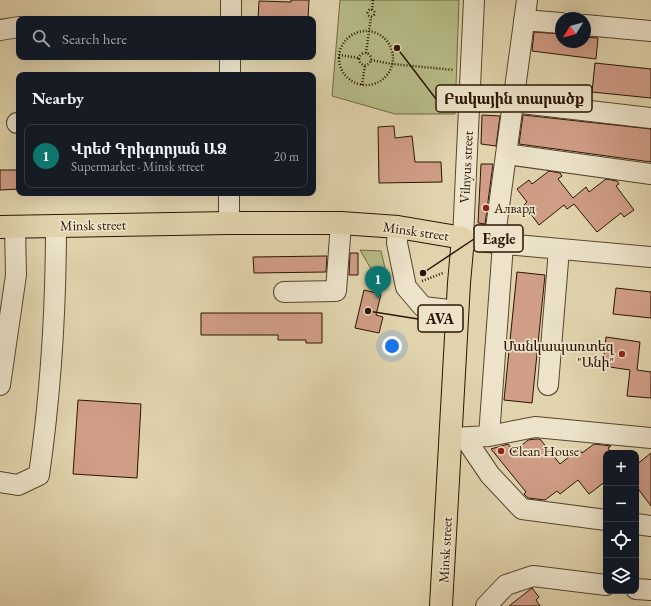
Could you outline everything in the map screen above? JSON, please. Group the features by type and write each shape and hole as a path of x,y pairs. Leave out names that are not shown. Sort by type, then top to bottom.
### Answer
{"main road":[{"name":"Minsk street","path":"8,227 56,225 341,223 398,227 463,238 458,311 458,438 441,606"}],"street":[{"path":"231,0 231,16"},
{"name":"Vilnyus street","path":"463,238 474,0"},
{"path":"489,436 498,243 506,154 528,0"},
{"path":"524,20 555,23"},
{"path":"591,26 651,31"},
{"path":"0,30 16,27"},
{"path":"230,60 230,72"},
{"path":"513,102 651,118"},
{"path":"506,154 651,174"},
{"path":"229,196 229,223"},
{"path":"284,292 336,291 341,223"},
{"path":"0,482 18,485 39,475 50,396 56,295 56,225"},
{"path":"0,385 16,275 8,227"},
{"path":"398,227 397,243 406,287 423,307 458,311"},
{"path":"463,238 498,243 651,258"},
{"path":"548,385 559,249"},
{"path":"458,438 489,436 535,427 651,438"},
{"path":"458,438 522,509 603,520"},
{"path":"639,524 651,526"},
{"path":"486,606 506,586 533,576 603,585"},
{"path":"639,588 651,590"}],"path":[{"path":"366,53 371,16 375,14 372,10 373,0"},
{"path":"369,31 382,37 388,42 393,57 392,64 384,78 370,86 354,83 343,74 340,67 339,55 342,45 347,39 360,32 369,31"},
{"path":"359,58 363,53 366,53"},
{"path":"366,53 371,57 371,60"},
{"path":"339,55 359,58"},
{"path":"359,58 362,64 365,65"},
{"path":"371,60 392,64 471,72"},
{"path":"365,65 368,65 371,60"},
{"path":"362,85 365,65"},
{"path":"406,287 444,273"}],"green space":[{"path":"340,0 459,0 455,114 395,114 332,96"},
{"path":"360,250 381,251 389,285 381,286"}],"building":[{"path":"291,0 309,0 308,16 258,16 259,1 291,2"},
{"path":"534,32 555,34 555,48 591,48 591,37 598,38 596,59 532,51"},
{"path":"595,63 651,69 651,98 592,92"},
{"path":"482,115 500,116 496,146 481,144"},
{"path":"523,115 651,129 651,162 519,144"},
{"path":"394,126 395,138 412,136 415,162 441,162 442,182 379,183 378,127"},
{"path":"481,164 493,164 485,224 478,223"},
{"path":"0,170 16,170 16,189 0,190"},
{"path":"549,171 560,173 562,176 558,179 573,198 586,187 589,192 606,179 617,181 619,184 616,186 634,210 624,217 621,213 597,232 574,204 567,209 564,205 539,225 524,205 527,202 517,189 529,180 532,184"},
{"path":"350,253 358,253 358,275 349,275"},
{"path":"327,256 326,272 254,273 253,257"},
{"path":"517,272 545,275 532,403 504,400"},
{"path":"616,288 651,292 651,318 613,314"},
{"path":"364,290 381,294 376,315 383,317 379,333 355,328"},
{"path":"201,313 322,313 322,343 306,343 306,340 278,340 278,335 201,335"},
{"path":"606,337 640,342 637,370 651,372 651,398 627,396 630,370 603,366"},
{"path":"78,400 141,404 137,478 73,474"},
{"path":"540,439 560,464 579,449 582,453 594,444 611,446 608,448 610,450 603,450 603,483 589,494 578,480 560,494 557,491 545,500 528,498 524,494 526,492 491,449 508,444 514,452 528,440"},
{"path":"651,453 651,506 639,490 639,463"},
{"path":"532,588 539,597 536,600 540,606 509,606"}],"place":[{"name":"Բակային տարածք","path":"397,48"},
{"name":"Алвард","path":"486,208"},
{"name":"Eagle","path":"423,273"},
{"name":"Վրեժ Գրիգորյան ԱՁ","path":"378,299"},
{"name":"AVA","path":"368,311"},
{"name":"Մանկապառտեզ \"Անի\"","path":"622,354"},
{"name":"Clean House","path":"501,451"}]}
